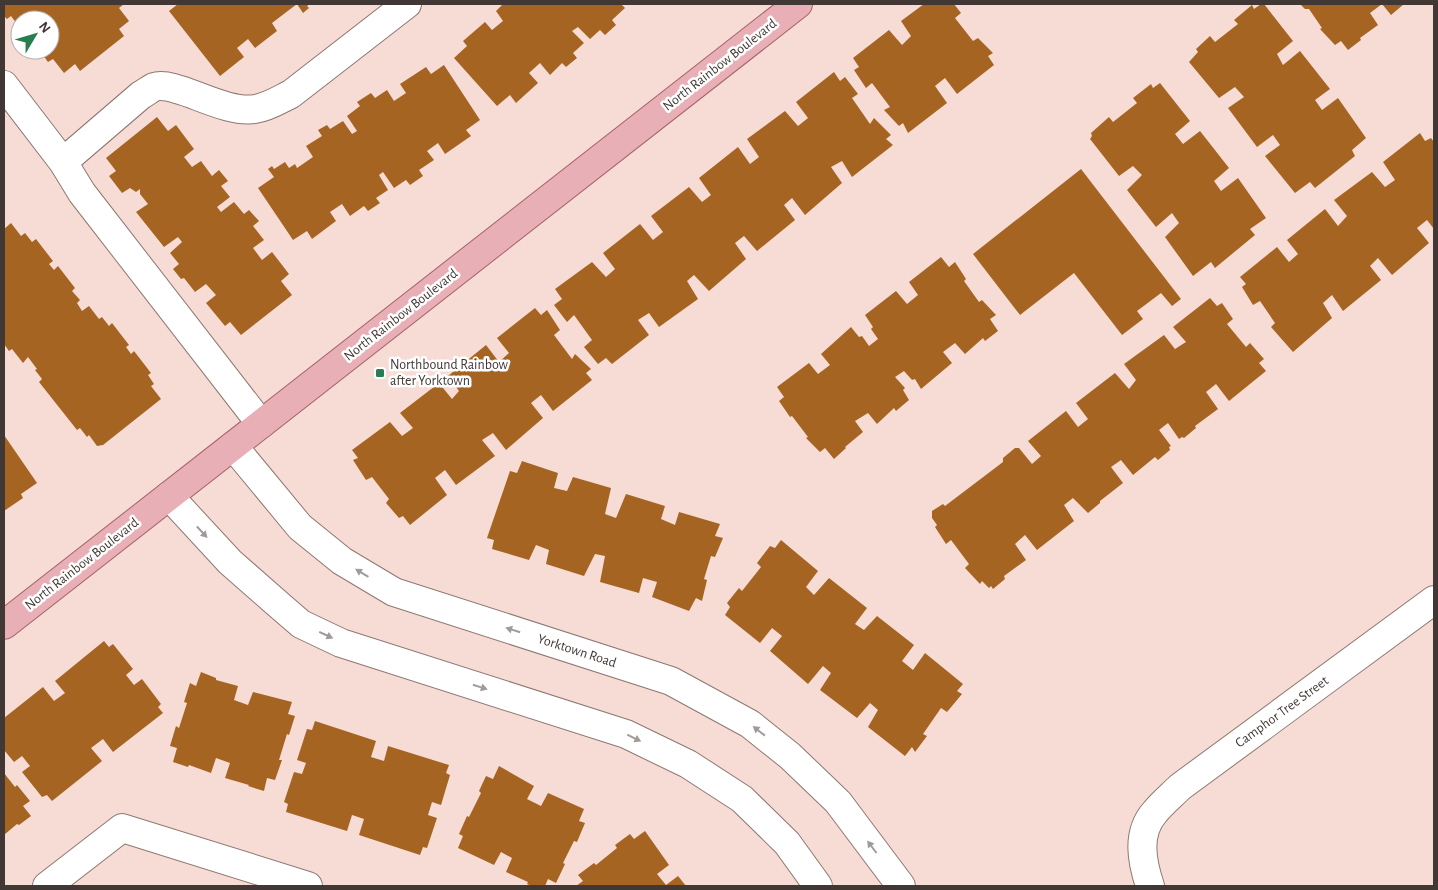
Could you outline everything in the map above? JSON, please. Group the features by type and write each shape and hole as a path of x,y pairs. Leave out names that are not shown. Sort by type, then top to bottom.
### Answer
{"main road":[{"name":"North Rainbow Boulevard","path":"4,625 798,4"}],"street":[{"path":"63,162 141,95 155,87 172,88 233,109 254,109 273,104 291,94 407,4"},
{"path":"4,85 63,162 82,193 261,424"},
{"name":"Yorktown Road","path":"232,446 300,527 342,561 394,592 671,681 750,724 790,756 838,802 901,886"},
{"path":"169,496 230,562 301,624 341,643 626,734 688,764 742,799 787,843 818,886"},
{"name":"Camphor Tree Street","path":"1150,886 1143,866 1142,836 1153,813 1180,787 1434,600"},
{"path":"47,886 122,828 308,886"}],"building":[{"path":"4,4 124,4 119,8 129,21 119,29 124,36 80,71 75,64 64,73 54,60 60,60 60,10 10,10 10,17 7,19 4,16"},
{"path":"178,4 297,4 272,23 277,31 255,48 248,39 237,48 244,57 220,76 169,11"},
{"path":"297,4 310,4 307,6 309,8 303,13"},
{"path":"503,4 621,4 625,8 612,20 616,25 605,35 600,30 590,39 578,27 572,31 584,43 573,53 577,58 566,67 562,63 550,75 540,63 529,73 538,83 516,103 510,95 497,106 454,58 467,46 463,41 485,22 492,30 503,21 496,11"},
{"path":"924,4 954,4 961,13 955,18 973,41 978,38 993,53 988,56 994,65 957,94 945,78 935,86 947,103 908,133 903,123 899,126 884,110 890,107 872,83 866,88 854,70 859,67 853,58 889,30 902,45 911,36 901,21"},
{"path":"1264,4 1293,41 1277,54 1283,65 1300,51 1330,89 1315,100 1322,110 1338,98 1366,138 1352,150 1355,156 1315,188 1310,182 1295,193 1265,156 1280,145 1273,135 1257,147 1228,108 1244,97 1235,87 1219,98 1189,62 1198,52 1196,49 1210,36 1215,42 1238,24 1234,20 1252,5 1254,9"},
{"path":"1300,4 1382,4 1370,13 1378,25 1360,38 1361,40 1348,50 1341,41 1335,45 1320,29 1322,28 1309,9 1305,9"},
{"path":"1382,4 1404,4 1391,15"},
{"path":"444,65 480,120 466,130 471,136 445,154 438,143 427,151 434,160 419,170 423,176 410,185 406,180 394,188 383,172 379,175 388,190 376,198 380,203 368,211 364,206 350,216 342,204 330,212 336,221 312,239 307,231 293,240 258,188 274,177 268,169 272,166 274,169 285,162 289,168 295,164 297,168 313,157 306,146 322,136 318,130 327,125 330,129 343,121 352,134 357,131 347,116 360,106 357,102 371,93 375,98 387,90 394,101 406,93 400,84 426,67 431,74"},
{"path":"834,72 840,81 845,77 858,94 852,98 870,124 874,118 891,135 886,139 893,145 852,177 842,161 831,167 842,183 805,215 792,198 784,205 795,220 757,251 744,236 735,243 746,259 709,291 694,275 687,281 698,299 659,327 649,313 638,320 649,335 612,364 606,358 598,364 584,347 592,340 574,315 567,322 554,305 562,299 555,289 592,262 606,277 615,269 603,253 640,224 653,240 663,232 651,216 689,187 702,202 711,195 699,178 738,147 750,164 759,157 747,139 785,111 798,126 808,118 796,102"},
{"path":"1160,83 1190,121 1175,134 1183,144 1200,131 1229,168 1214,181 1221,191 1238,178 1266,218 1250,229 1255,235 1215,268 1211,262 1193,276 1165,237 1179,223 1172,213 1156,227 1127,190 1142,175 1133,166 1119,176 1090,139 1091,133 1109,117 1113,122 1137,103 1133,98 1151,84 1153,88"},
{"path":"157,117 168,131 176,125 194,149 184,157 192,167 201,161 212,176 219,170 228,181 221,186 230,197 217,207 221,212 234,202 244,214 249,210 259,221 253,226 264,240 253,248 262,260 272,252 289,274 281,281 292,295 241,335 230,322 225,326 206,303 216,295 206,284 195,292 184,278 181,279 173,269 179,264 170,253 182,242 178,237 164,247 136,212 148,204 140,194 140,189 136,192 130,188 122,193 109,176 116,171 106,158"},
{"path":"1420,133 1425,141 1431,138 1434,142 1434,229 1427,220 1417,228 1429,243 1392,275 1378,258 1370,266 1381,280 1343,311 1332,295 1323,303 1332,318 1293,352 1271,327 1275,323 1260,301 1253,305 1242,287 1246,284 1240,277 1277,247 1289,262 1298,254 1287,240 1325,209 1338,226 1347,216 1334,200 1372,172 1385,187 1395,180 1383,162"},
{"path":"1081,169 1181,299 1172,306 1161,293 1137,311 1143,319 1122,335 1074,273 1020,315 973,254"},
{"path":"11,223 21,236 25,233 32,242 36,239 53,261 49,264 54,270 58,266 75,288 72,291 80,300 77,303 82,311 89,306 99,319 102,317 109,326 112,323 129,345 126,347 131,354 134,351 151,373 148,375 154,384 151,386 161,399 103,445 97,446 89,435 87,437 80,428 77,430 39,382 42,379 28,357 23,363 12,349 9,351 4,344 4,229"},
{"path":"941,257 949,267 955,262 966,279 964,281 979,302 982,300 996,315 990,319 998,331 985,341 983,338 965,354 955,343 943,352 952,363 921,389 915,379 912,380 904,371 895,377 905,388 903,390 909,400 896,411 894,408 877,424 868,413 855,421 863,432 834,459 825,448 820,452 806,438 808,437 779,401 784,397 777,387 809,363 818,374 830,365 821,354 851,327 859,337 862,336 869,346 878,339 865,315 896,291 907,304 918,295 909,282"},
{"path":"1210,298 1217,306 1222,303 1233,319 1227,324 1246,347 1250,343 1264,359 1259,363 1266,371 1229,401 1216,384 1206,392 1218,409 1195,426 1196,428 1184,438 1179,439 1168,423 1159,430 1171,446 1169,447 1170,450 1158,460 1155,457 1133,475 1121,460 1111,467 1123,483 1088,513 1073,498 1064,505 1074,521 1037,550 1025,535 1015,544 1026,560 1004,576 1005,579 993,589 991,586 989,588 982,581 980,584 965,568 969,564 951,540 946,544 935,527 937,525 932,518 932,511 943,504 945,506 1003,462 1003,458 1015,448 1019,448 1032,464 1041,456 1028,441 1066,411 1078,427 1088,419 1076,403 1115,373 1129,389 1136,380 1124,364 1164,335 1175,349 1186,342 1173,327"},
{"path":"535,308 541,315 547,310 560,330 554,335 572,359 575,354 591,369 586,373 592,380 553,411 541,395 531,403 543,418 506,450 493,433 482,440 495,456 456,485 445,470 435,478 447,495 410,525 403,516 399,518 386,503 389,499 372,477 366,480 353,460 358,458 352,450 390,422 402,436 413,428 400,413 439,383 452,399 459,391 448,376 486,345 499,362 509,353 497,338"},
{"path":"4,435 37,483 21,494 23,498 4,511"},
{"path":"522,461 558,473 554,488 567,491 573,477 611,488 605,514 616,518 626,494 665,506 661,519 675,525 679,512 720,524 715,536 723,538 715,557 711,556 704,579 707,580 702,601 696,598 689,611 652,597 657,582 643,578 639,593 600,582 605,556 595,554 584,576 546,564 549,550 536,545 529,560 492,549 494,540 487,538 510,471 517,473"},
{"path":"781,540 818,571 806,587 814,595 829,578 867,608 855,624 864,630 877,616 914,645 902,661 913,670 925,653 963,684 957,691 962,694 947,712 941,708 923,734 927,736 915,752 912,747 905,756 868,727 878,710 870,703 857,718 820,690 831,673 823,666 808,684 770,651 782,636 772,628 760,643 725,615 730,607 727,603 739,588 742,591 761,567 757,563 770,546 775,548"},
{"path":"104,641 109,647 113,644 133,669 126,675 134,685 142,679 161,704 158,707 163,713 113,752 103,739 91,748 102,761 52,801 47,795 42,797 22,772 30,766 22,756 14,762 4,750 4,718 43,687 54,701 65,693 55,681"},
{"path":"201,672 216,678 216,680 238,686 234,700 248,705 253,692 292,702 288,714 295,716 279,760 282,760 275,780 267,778 264,791 225,778 230,763 216,758 211,773 189,765 188,767 173,762 177,748 170,746 176,726 179,728 187,703 184,702 190,683 196,686"},
{"path":"315,721 376,741 371,757 384,761 388,746 449,765 446,773 450,775 441,805 432,802 428,815 437,818 427,848 423,847 420,855 359,835 364,819 352,815 347,831 286,812 288,804 284,802 294,772 302,774 306,763 297,760 307,729 312,730"},
{"path":"499,766 534,786 527,799 541,806 548,793 584,809 579,821 585,823 577,842 574,841 563,863 565,864 556,883 548,879 545,886 532,886 527,884 528,882 506,872 512,858 501,852 494,865 458,848 463,836 459,834 481,793 479,791 486,776 493,779"},
{"path":"4,773 30,801 23,806 31,816 19,825 17,824 4,835"},
{"path":"645,831 669,865 657,874 666,885 678,876 686,886 576,886 583,881 578,875 594,863 596,865 617,848 615,845 630,834 634,839"}],"place":[{"name":"Northbound Rainbow after Yorktown","path":"380,373"}]}
